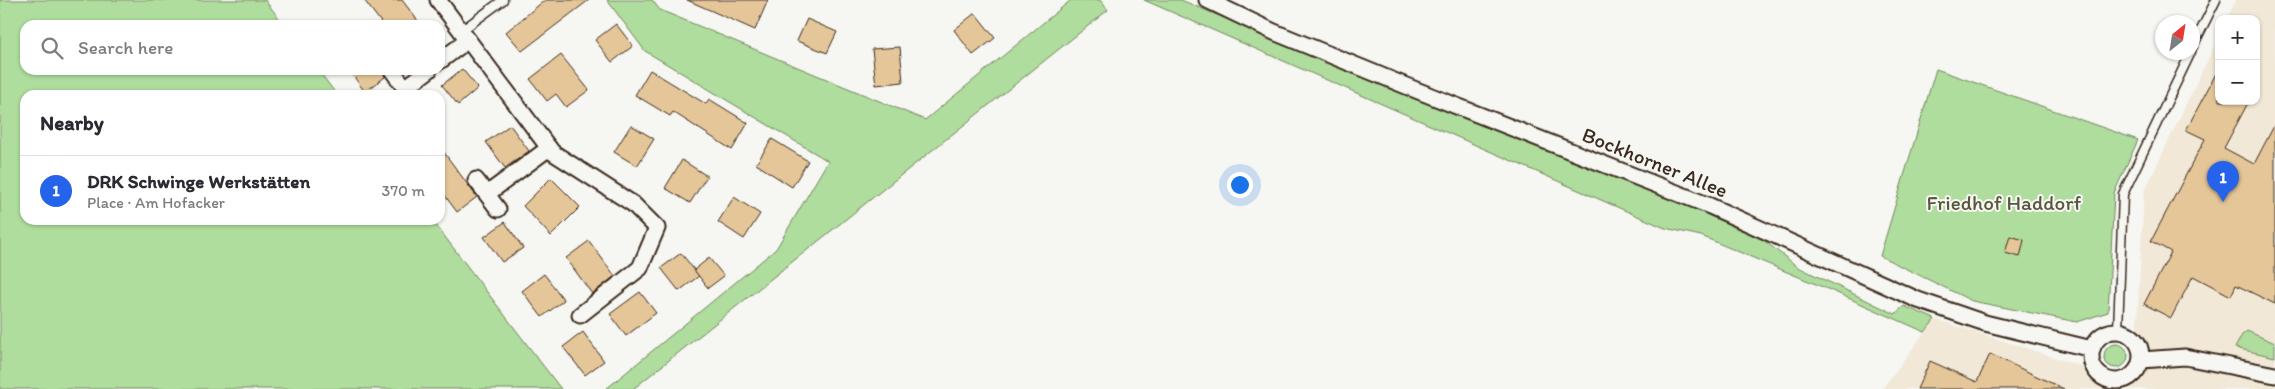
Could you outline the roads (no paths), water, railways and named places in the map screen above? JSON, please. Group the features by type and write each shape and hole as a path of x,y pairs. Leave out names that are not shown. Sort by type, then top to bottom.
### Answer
{"street":[{"path":"438,0 552,152 633,204 657,228 640,268 580,315"},
{"name":"Bockhorner Allee","path":"1206,0 1274,32 1710,206 1918,300 1985,323 2092,349"},
{"path":"445,57 465,36"},
{"path":"396,75 407,90"},
{"path":"409,90 424,75"},
{"path":"487,194 549,148"},
{"path":"476,180 498,210"},
{"path":"2118,331 2129,334 2136,340 2141,352 2141,360 2136,372 2129,378 2108,385 2094,368 2091,360 2092,349 2094,343 2104,334 2118,331"},
{"path":"2141,360 2185,358 2275,376"}],"lane":[{"path":"465,36 503,0"},
{"path":"2200,32 2216,0"},
{"path":"2118,331 2123,194 2186,60"}],"place":[{"name":"DRK Schwinge Werkstätten","path":"2223,202"}],"park label":[{"name":"Friedhof Haddorf","path":"2004,202"}]}
